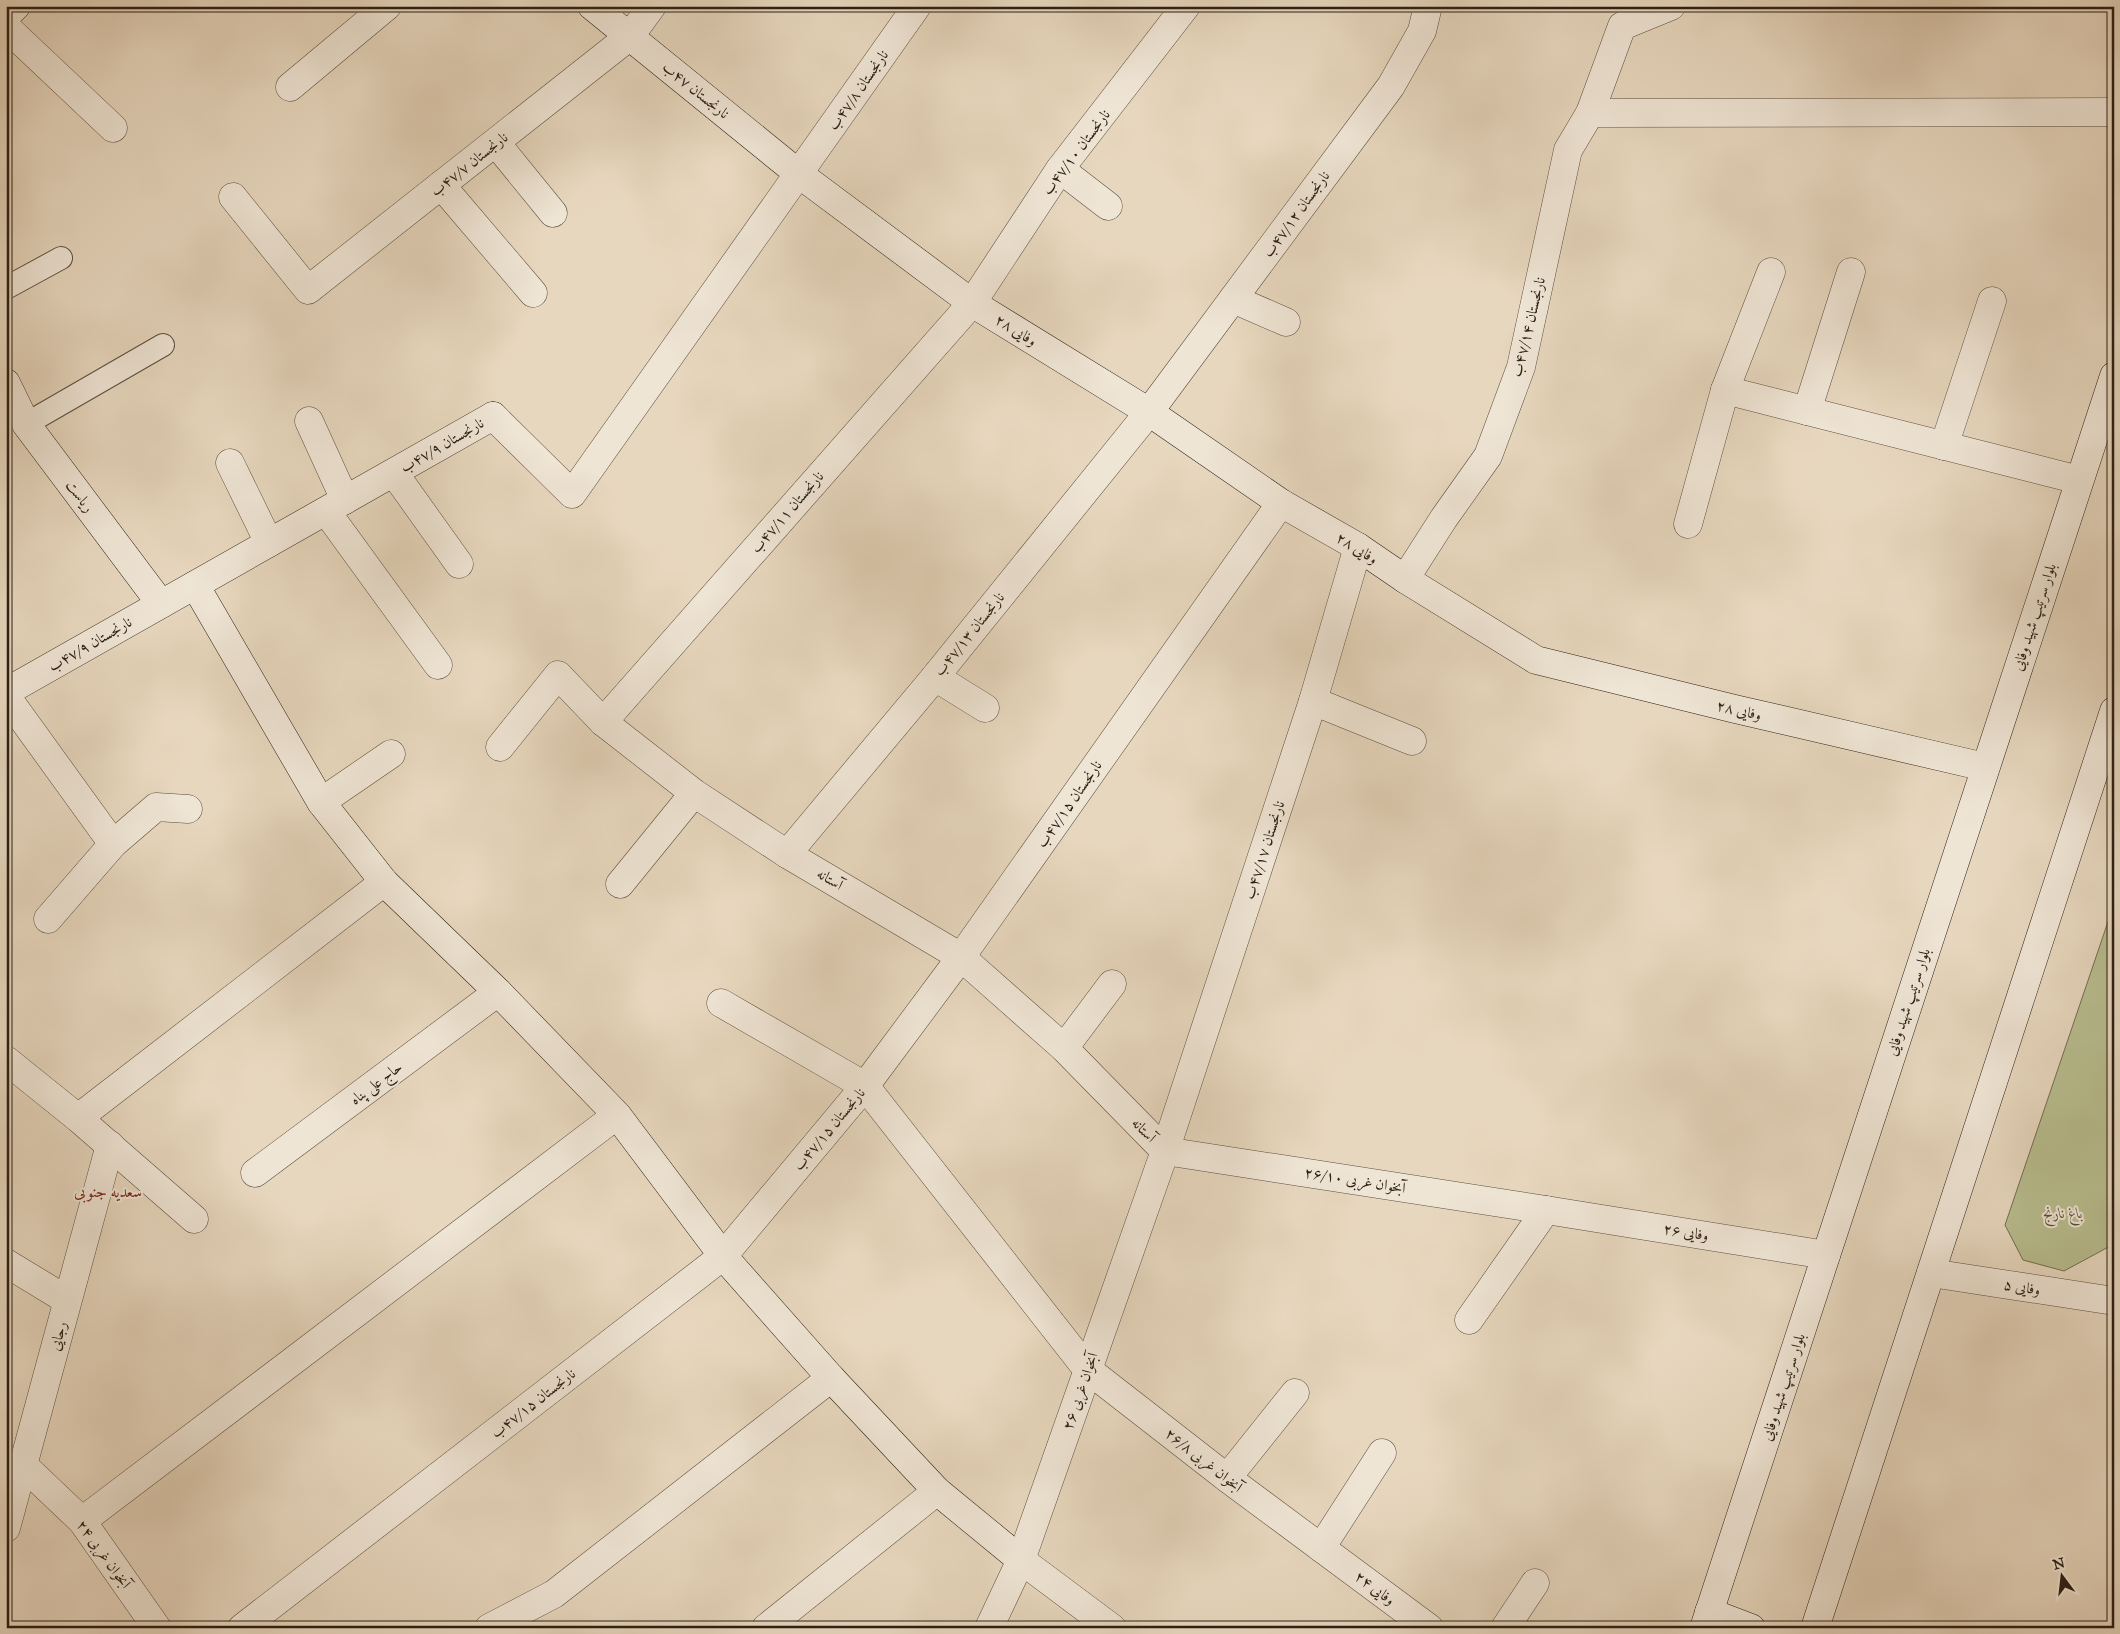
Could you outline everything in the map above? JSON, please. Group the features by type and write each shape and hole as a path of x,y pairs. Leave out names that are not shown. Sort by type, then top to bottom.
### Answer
{"street":[{"path":"6,16 16,6"},
{"path":"290,87 387,6"},
{"name":"نارنجستان ۴۷ب","path":"592,6 799,174"},
{"name":"نارنجستان ۴۷/۷ب","path":"233,198 308,290 630,36 652,6"},
{"name":"نارنجستان ۴۷/۸ب","path":"799,174 917,6"},
{"name":"نارنجستان ۴۷/۱۰ب","path":"972,302 1060,169 1186,6"},
{"name":"نارنجستان ۴۷/۱۲ب","path":"1148,412 1391,86 1422,31 1428,6"},
{"name":"نارنجستان ۴۷/۱۴ب","path":"1405,579 1444,518 1488,456 1521,367 1568,150 1590,113 1622,26 1671,6"},
{"path":"6,27 113,128"},
{"path":"1590,113 2114,112"},
{"path":"496,143 553,213"},
{"path":"1060,169 1108,206"},
{"name":"وفایی ۲۸","path":"799,174 972,302 1148,412 1281,503 1358,547 1405,579 1536,660 1735,710 1985,767"},
{"name":"نارنجستان ۴۷/۹ب","path":"6,694 195,584 493,416 572,494 799,174"},
{"path":"442,186 533,293"},
{"path":"1688,524 1725,390 1771,272"},
{"path":"1807,410 1850,272"},
{"path":"1233,299 1286,322"},
{"path":"1944,446 1992,300"},
{"name":"نارنجستان ۴۷/۱۱ب","path":"603,722 972,302"},
{"name":"بلوار سرتیپ شهید وفایی","path":"1706,1620 2114,376"},
{"name":"ریاست","path":"6,383 26,424 161,604"},
{"path":"1725,390 2079,480"},
{"name":"نارنجستان ۴۷/۱۳ب","path":"787,854 935,677 1148,412"},
{"path":"309,421 336,505 438,665"},
{"path":"230,463 269,543"},
{"path":"394,473 459,564"},
{"name":"نارنجستان ۴۷/۱۵ب","path":"242,1628 723,1256 865,1086 961,958 1281,503"},
{"name":"نارنجستان ۴۷/۱۷ب","path":"1165,1151 1313,702 1358,547"},
{"path":"195,584 321,802 384,882 498,992 617,1115 723,1256 831,1378 937,1490 1021,1560 1112,1628"},
{"name":"آستانه","path":"500,747 558,675 603,722 694,793 787,854 961,958 1064,1048 1165,1151"},
{"path":"935,677 985,708"},
{"path":"6,694 113,844"},
{"path":"1313,702 1412,741"},
{"path":"1815,1628 2114,711"},
{"path":"321,802 391,754"},
{"path":"620,884 694,793"},
{"path":"48,919 113,844 156,807 188,809"},
{"path":"78,1118 384,882"},
{"path":"1064,1048 1112,984"},
{"name":"حاج علی پناه","path":"255,1173 498,992"},
{"path":"720,1003 865,1086"},
{"path":"6,1060 110,1145 194,1219"},
{"name":"آبخوان غربی ۲۶/۸","path":"865,1086 1088,1369 1227,1478 1321,1548"},
{"path":"82,1521 617,1115"},
{"name":"رجایی","path":"6,1528 110,1145"},
{"name":"آبخوان غربی ۲۶/۱۰","path":"1165,1151 1546,1210"},
{"name":"آبخوان غربی ۲۶","path":"990,1628 1021,1560 1165,1151"},
{"path":"1469,1320 1546,1210"},
{"name":"وفایی ۲۶","path":"1546,1210 1826,1255"},
{"path":"6,1262 68,1300"},
{"name":"وفایی ۵","path":"1931,1273 2114,1301"},
{"path":"489,1628 554,1594 831,1378"},
{"path":"1227,1478 1295,1393"},
{"path":"1321,1548 1382,1453"},
{"name":"آبخوان غربی ۲۴","path":"23,1465 82,1521 157,1628"},
{"path":"766,1628 937,1490"},
{"name":"وفایی ۲۴","path":"1321,1548 1429,1628"},
{"path":"1505,1628 1535,1583"},
{"path":"1706,1620 1751,1628"}],"lane":[{"path":"6,288 61,258"},
{"path":"26,424 163,345"}],"green space":[{"name":"باغ نارنج","path":"2114,904 2114,1244 2064,1271 2023,1260 2005,1225"}],"district":[{"name":"سعدیه جنوبی","path":"108,1191"}]}
